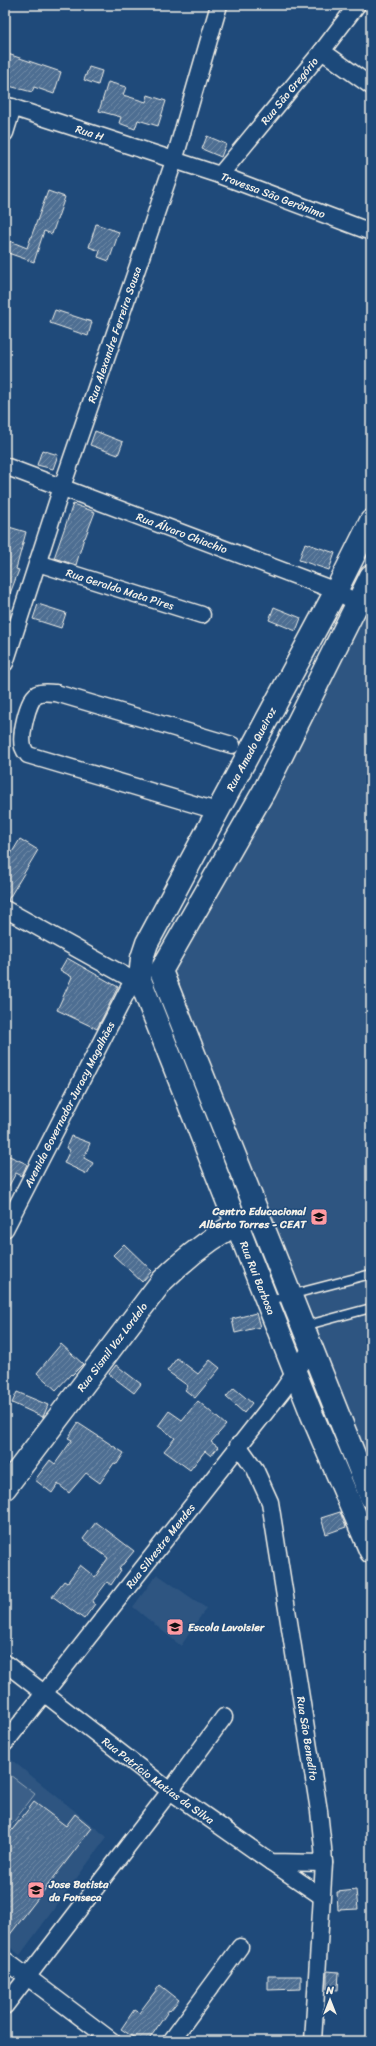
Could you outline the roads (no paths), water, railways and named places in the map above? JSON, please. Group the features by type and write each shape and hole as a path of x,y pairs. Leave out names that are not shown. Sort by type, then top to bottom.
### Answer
{"street":[{"name":"Rua Alexandre Ferreira Sousa","path":"5,663 62,487 174,161 219,5"},
{"name":"Rua São Gregório","path":"220,176 322,51 357,5"},
{"path":"322,51 371,86"},
{"name":"Rua H","path":"9,106 174,161"},
{"path":"5,133 9,106"},
{"name":"Travessa São Gerônimo","path":"174,161 220,176 371,232"},
{"name":"Rua Álvaro Chiachio","path":"5,466 336,591 357,603"},
{"name":"Rua Amado Queiroz","path":"136,980 147,943 336,591 371,521"},
{"name":"Rua Geraldo Mata Pires","path":"38,563 202,615"},
{"path":"5,909 136,980 161,971 264,790 371,576"},
{"path":"217,811 28,755 23,748 23,727 32,700 36,695 42,692 56,693 232,745"},
{"path":"161,971 371,1497"},
{"name":"Rua Rui Barbosa","path":"136,980 295,1373 371,1552"},
{"name":"Avenida Governador Juracy Magalhães","path":"5,1230 136,980"},
{"name":"Rua Sismil Vaz Lordelo","path":"5,1488 162,1281 188,1255 236,1224 258,1213"},
{"name":"Rua Silvestre Mendes","path":"5,1743 295,1373 312,1347"},
{"name":"Rua São Benedito","path":"238,1445 255,1469 270,1502 319,1811 324,1864 313,2041"},
{"name":"Rua Patrício Matias da Silva","path":"5,1663 170,1791 321,1896"},
{"path":"5,2006 170,1791 224,1717"},
{"path":"271,1862 324,1864"},
{"path":"171,2041 240,1947"},
{"path":"5,1960 112,2041"}],"lane":[{"path":"267,1301 371,1274"},
{"path":"303,1326 371,1308"}],"place":[{"name":"Centro Educacional Alberto Torres - CEAT","path":"319,1217"},
{"name":"Escola Lavoisier","path":"175,1627"},
{"name":"Jose Batista da Fonseca","path":"36,1890"}]}
